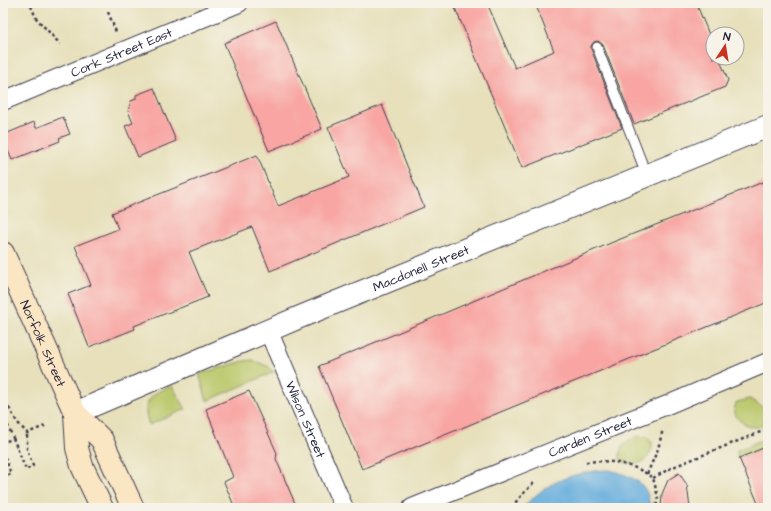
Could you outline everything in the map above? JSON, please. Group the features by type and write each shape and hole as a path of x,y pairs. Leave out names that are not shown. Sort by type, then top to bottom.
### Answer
{"main road":[{"name":"Norfolk Street","path":"3,253 75,413 102,440 133,508"},
{"name":"Norfolk Street","path":"75,413 77,448 82,466 102,508"}],"street":[{"name":"Cork Street East","path":"3,101 239,3"},
{"name":"Macdonell Street","path":"75,413 268,330 647,177 768,126"},
{"name":"Wilson Street","path":"268,330 344,508"},
{"name":"Carden Street","path":"412,508 672,403 768,362"}],"lane":[{"path":"597,47 647,177"}],"path":[{"path":"31,6 36,18 60,44"},
{"path":"3,410 9,408 17,422 27,433 27,449 33,466 26,470 3,414"},
{"path":"648,474 667,423"},
{"path":"27,433 45,426"},
{"path":"653,478 673,466 768,429"},
{"path":"3,443 13,438"},
{"path":"3,452 11,474 3,477"},
{"path":"582,463 589,461 622,463 641,469 653,478 658,497 656,508"},
{"path":"513,508 534,482 540,478"}],"green space":[{"path":"253,360 269,367 274,372 207,401 199,374 244,361"},
{"path":"172,386 186,409 149,425 146,410 147,405 154,395 165,388"},
{"path":"750,399 765,409 765,420 761,425 755,427 748,426 741,422 736,416 734,409 737,402"},
{"path":"639,436 646,437 652,442 650,455 642,462 637,464 625,463 620,460 620,451 624,444"},
{"path":"768,437 768,446 739,458 736,451"}],"water":[{"path":"609,470 631,478 643,486 649,499 649,508 523,508 541,491 562,480 585,473"}],"building":[{"path":"453,3 487,3 515,68 554,51 535,3 696,3 706,26 705,66 722,66 728,80 725,87 634,124 603,45 598,41 594,42 591,49 622,128 522,168"},
{"path":"276,21 322,129 269,151 224,43"},
{"path":"154,88 176,141 138,157 125,126 133,123 128,111 131,101 136,99 136,95"},
{"path":"382,105 424,207 270,271 252,227 189,252 208,297 134,326 135,329 89,347 68,294 91,285 75,246 118,229 112,213 257,155 278,206 349,177 328,127"},
{"path":"63,117 70,134 59,138 60,141 12,160 3,139 3,135 34,122 36,128"},
{"path":"768,180 768,302 362,469 319,366 618,240"},
{"path":"249,391 277,453 276,459 297,508 235,508 224,482 233,477 206,409"},
{"path":"768,446 768,508 760,508 739,458"},
{"path":"679,473 687,485 690,508 661,508 662,494 668,480"}]}
